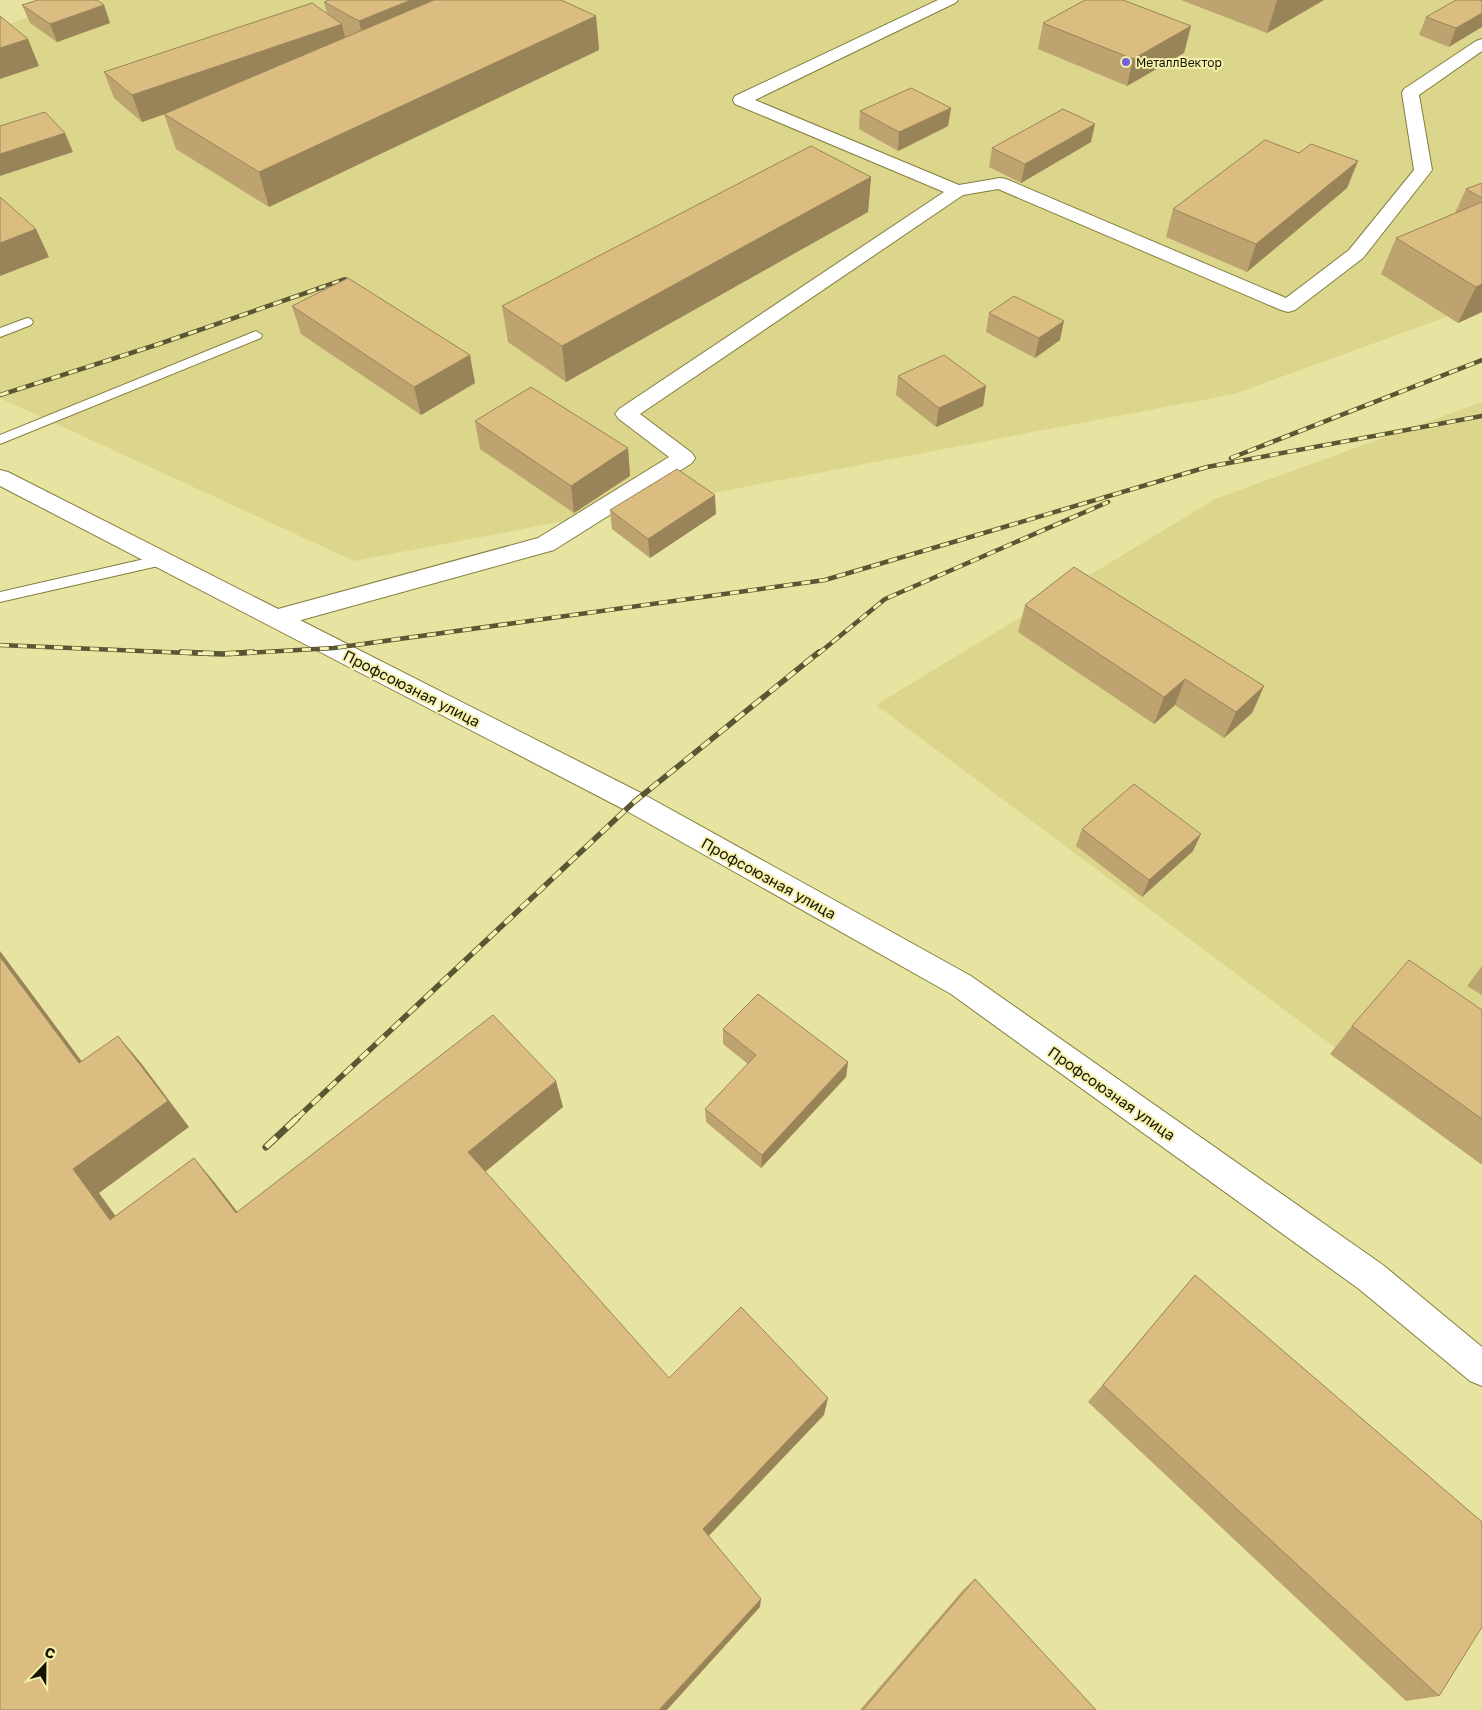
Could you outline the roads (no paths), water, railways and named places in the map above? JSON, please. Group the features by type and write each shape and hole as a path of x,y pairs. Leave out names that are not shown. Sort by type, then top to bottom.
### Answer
{"street":[{"path":"950,0 741,100 958,191"},
{"path":"276,618 546,544 676,464 684,458 626,414 958,191 1000,184 1288,306 1356,254 1423,170 1410,93 1482,44"},
{"name":"Профсоюзная улица","path":"1,480 162,560 634,802 961,986 1371,1278 1482,1369"}],"lane":[{"path":"0,333 27,322"},
{"path":"0,440 256,336"},
{"path":"0,597 162,560"}],"railway":[{"path":"319,288 345,279"},
{"path":"0,395 159,344 323,287"},
{"path":"1231,458 1482,360"},
{"path":"230,654 334,648 825,580 1207,467 1482,416"},
{"path":"818,654 885,599 1108,502"},
{"path":"0,645 212,654"},
{"path":"181,652 222,654 253,652"},
{"path":"296,1119 634,802 819,652"},
{"path":"266,1147 297,1118"}],"place":[{"name":"МеталлВектор","path":"1126,62"}]}
